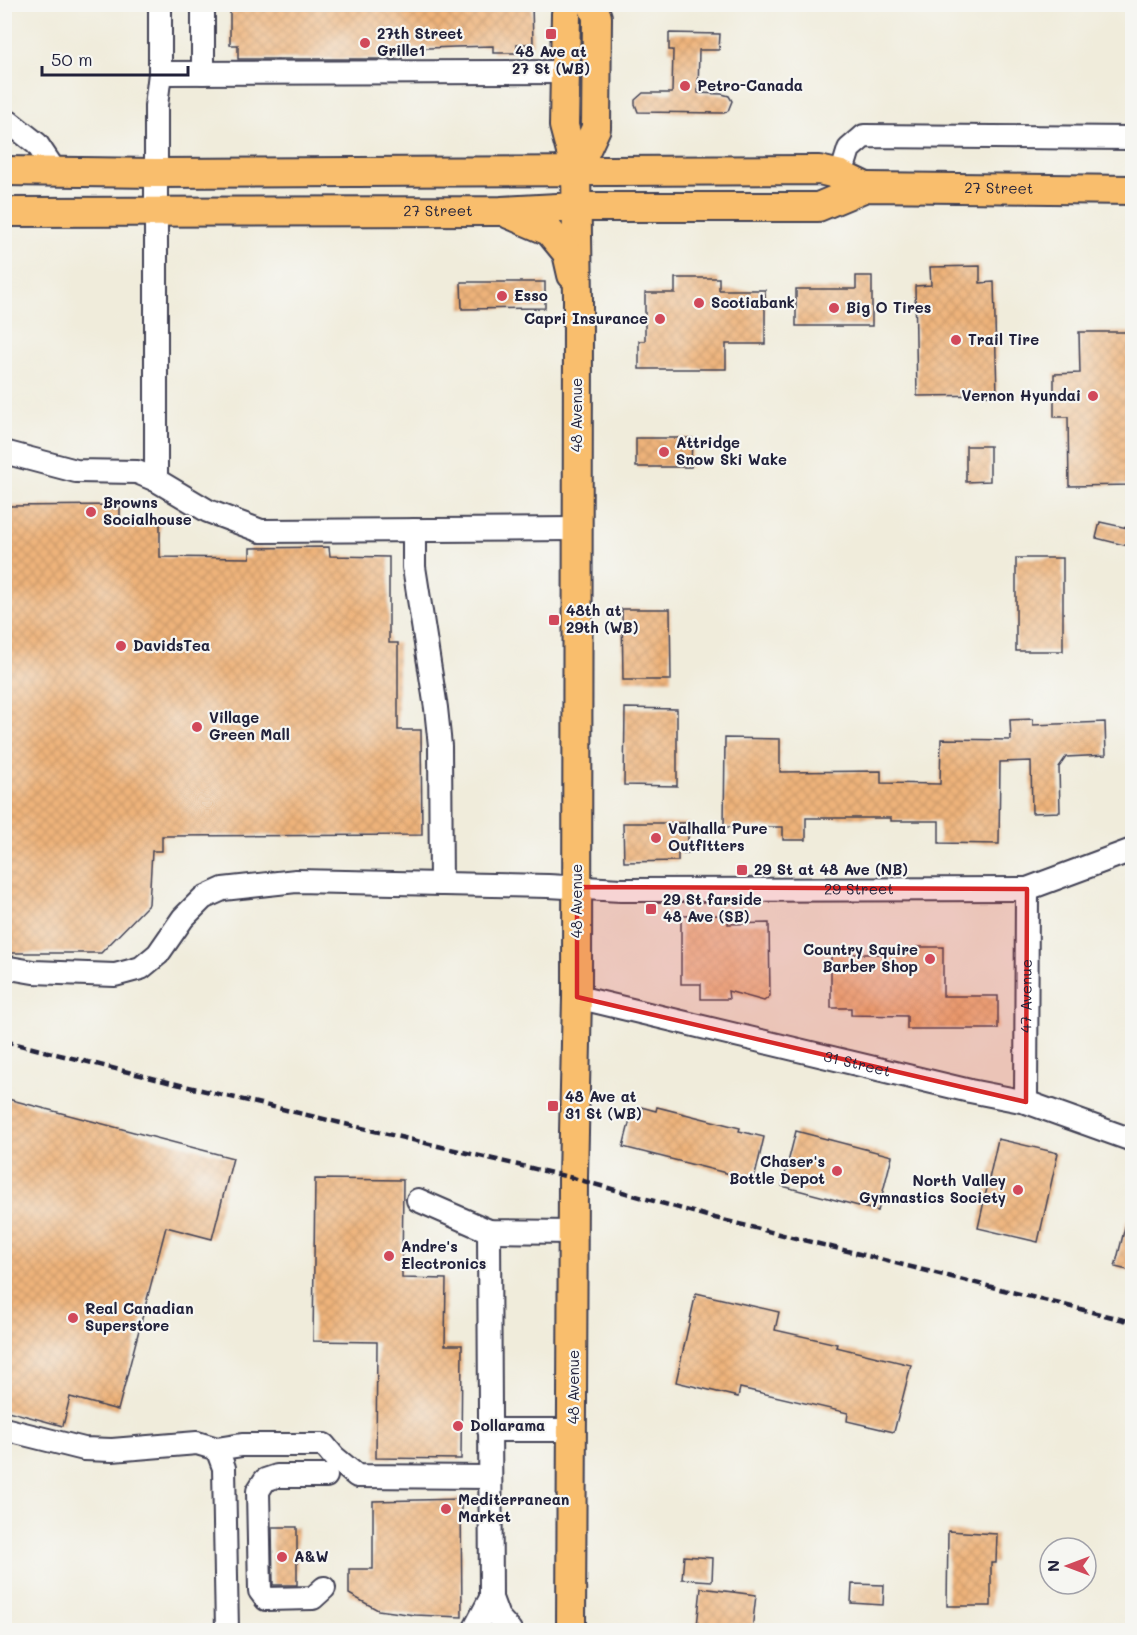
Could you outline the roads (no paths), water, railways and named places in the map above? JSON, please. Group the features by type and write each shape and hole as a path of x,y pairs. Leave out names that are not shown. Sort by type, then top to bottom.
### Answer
{"main road":[{"name":"48 Avenue","path":"568,4 564,126 576,171 578,299 578,997 571,1630"},
{"name":"48 Avenue","path":"576,171 596,128 597,17 592,4"},
{"name":"27 Street","path":"4,171 156,173 819,170 853,181 1132,190"},
{"name":"27 Street","path":"4,212 501,211 576,207 818,207 853,181"},
{"path":"501,211 549,231 567,253 578,299"}],"street":[{"path":"156,480 156,106 160,73 160,4"},
{"path":"203,4 203,73"},
{"path":"160,73 565,72"},
{"path":"4,122 9,122 37,144 55,171"},
{"path":"853,181 849,149 864,136 1132,138"},
{"path":"4,452 76,471 137,472 156,480 208,511 261,531 577,530"},
{"path":"414,530 414,567 440,746 441,884"},
{"name":"29 Street","path":"4,967 33,972 115,975 141,968 158,954 183,918 203,898 223,889 296,881 621,890 1027,890 1132,850"},
{"name":"47 Avenue","path":"1026,1102 1027,890"},
{"name":"31 Street","path":"578,997 970,1091 1026,1102 1132,1140"},
{"path":"418,1200 489,1231 574,1232"},
{"path":"489,1231 491,1598 498,1617 510,1630"},
{"path":"4,1429 84,1449 112,1450 197,1443 217,1449 242,1445 324,1445 334,1457 357,1476 489,1477"},
{"path":"489,1430 574,1430"},
{"path":"217,1449 224,1468 227,1630"},
{"path":"324,1588 313,1598 302,1600 266,1599 260,1591 258,1491 265,1480 277,1476 327,1476"},
{"path":"474,1630 491,1598"}],"railway":[{"path":"4,1041 573,1178 707,1216 1132,1322"}],"place":[{"name":"48 Ave at 27 St (WB)","path":"551,34"},
{"name":"27th Street Grille1","path":"365,43"},
{"name":"Petro-Canada","path":"685,86"},
{"name":"Esso","path":"502,296"},
{"name":"Scotiabank","path":"699,303"},
{"name":"Big O Tires","path":"834,308"},
{"name":"Capri Insurance","path":"660,319"},
{"name":"Trail Tire","path":"956,340"},
{"name":"Vernon Hyundai","path":"1093,396"},
{"name":"Attridge Snow Ski Wake","path":"664,452"},
{"name":"Browns Socialhouse","path":"91,512"},
{"name":"48th at 29th (WB)","path":"554,620"},
{"name":"DavidsTea","path":"121,646"},
{"name":"Village Green Mall","path":"197,727"},
{"name":"Valhalla Pure Outfitters","path":"656,838"},
{"name":"29 St at 48 Ave (NB)","path":"742,870"},
{"name":"29 St farside 48 Ave (SB)","path":"651,909"},
{"name":"Country Squire Barber Shop","path":"930,959"},
{"name":"48 Ave at 31 St (WB)","path":"553,1106"},
{"name":"Chaser's Bottle Depot","path":"837,1171"},
{"name":"North Valley Gymnastics Society","path":"1018,1190"},
{"name":"Andre's Electronics","path":"389,1256"},
{"name":"Real Canadian Superstore","path":"73,1318"},
{"name":"Dollarama","path":"458,1426"},
{"name":"Mediterranean Market","path":"446,1509"},
{"name":"A&W","path":"282,1557"}]}
